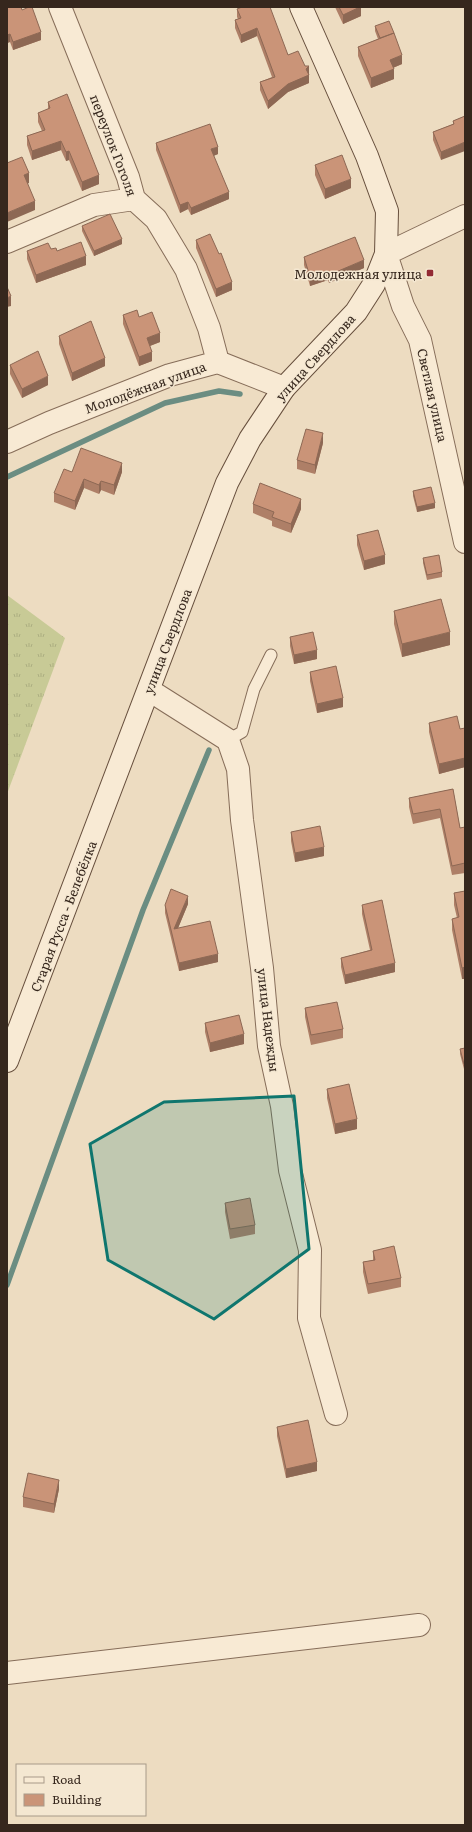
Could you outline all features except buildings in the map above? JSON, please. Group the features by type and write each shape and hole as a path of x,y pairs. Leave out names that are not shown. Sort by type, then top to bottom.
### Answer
{"street":[{"name":"переулок Гоголя","path":"60,7 128,177 134,199 156,219 186,269 209,328 218,362"},
{"name":"улица Свердлова","path":"118,771 227,483 250,439 284,388 356,312 374,284 386,254 387,211 367,156 301,7"},
{"path":"7,242 94,205 134,199"},
{"path":"386,254 465,216"},
{"name":"Светлая улица","path":"386,254 403,306 420,340 464,535"},
{"name":"Молодёжная улица","path":"7,442 49,423 170,375 218,362 284,388"},
{"path":"149,690 228,740"},
{"name":"улица Надежды","path":"228,740 238,770 242,820 262,968 269,1046 282,1106 290,1170 310,1250 309,1318 336,1414"},
{"name":"Старая Русса - Белебёлка","path":"7,1061 118,771"},
{"path":"7,1673 419,1625"}],"lane":[{"path":"228,740 242,732 254,689 271,654"}],"highlighted area":[{"path":"294,1096 309,1249 214,1319 108,1260 90,1144 164,1102"}],"green space":[{"path":"7,595 65,638 7,794"}],"waterway":[{"path":"7,477 165,403 219,391 240,394"},
{"path":"7,1285 143,910 209,750"}],"place":[{"name":"Молодежная улица","path":"430,273"}]}
